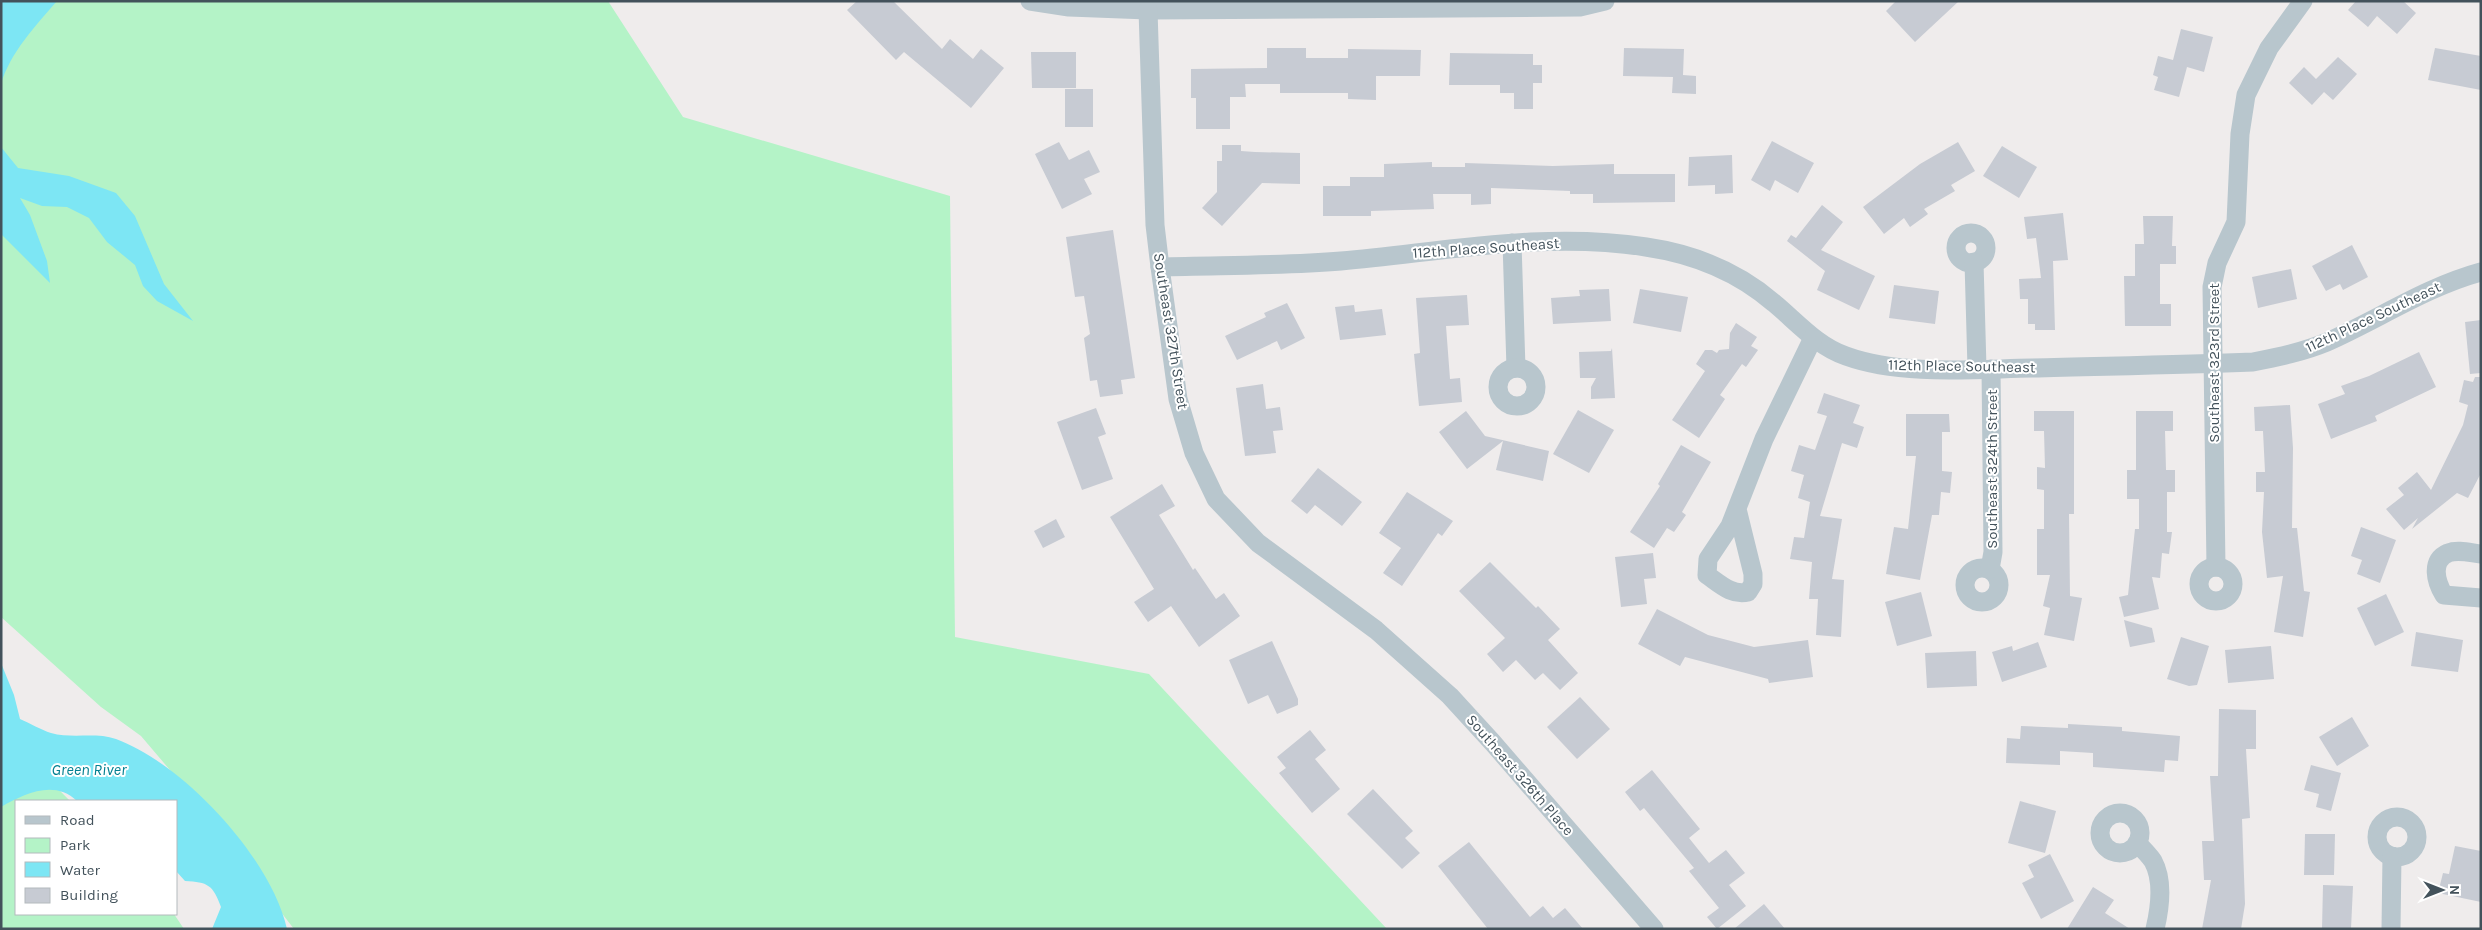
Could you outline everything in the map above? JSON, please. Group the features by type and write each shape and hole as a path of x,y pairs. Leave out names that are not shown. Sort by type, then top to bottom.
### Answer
{"street":[{"path":"1030,1 1068,7 1148,10 1428,4 1580,7 1605,1"},
{"name":"Southeast 323rd Street","path":"2216,567 2212,287 2217,263 2236,222 2240,134 2246,95 2269,48 2303,1"},
{"name":"Southeast 327th Street","path":"1148,10 1155,225 1178,398 1194,454 1216,499 1258,543 1376,630"},
{"name":"112th Place Southeast","path":"1160,267 1339,261 1512,243 1554,241 1629,244 1698,258 1730,272 1773,302 1813,338 1836,352 1878,364 1913,368 2253,362 2326,342 2450,281 2481,272"},
{"path":"1512,243 1516,368"},
{"name":"Southeast 324th Street","path":"1974,262 1984,368 1993,552 1990,569"},
{"path":"1737,509 1764,440 1813,338"},
{"path":"2481,554 2456,552 2447,554 2438,562 2436,571 2437,584 2444,595 2481,598"},
{"name":"Southeast 326th Place","path":"1376,630 1450,696 1654,929"},
{"path":"2137,843 2153,862 2160,886 2159,911 2155,929"},
{"path":"2391,929 2392,856"}],"green space":[{"path":"53,1 608,1 683,117 950,196 955,637 1149,674 1387,929 294,929 181,783 141,736 101,707 1,617 1,63"},
{"path":"1,731 69,800 15,800 15,915 175,915 184,929 1,929"}],"water":[{"path":"1,1 57,1 17,50 1,84"},
{"path":"1,147 18,168 69,176 116,193 135,216 164,284 193,321 157,301 143,286 135,265 107,242 89,218 67,207 42,206 20,198 30,215 47,261 50,283 1,234"},
{"name":"Green River","path":"1,663 14,695 20,719 47,732 59,735 100,736 116,739 142,751 169,769 196,791 244,844 278,901 287,929 212,929 221,907 212,889 199,882 185,881 178,873 178,800 76,800 68,794 49,790 19,797 1,807"}],"building":[{"path":"857,1 893,1 942,49 950,39 973,59 981,49 1004,68 971,108 904,52 896,60 847,10"},
{"path":"1896,1 1959,1 1915,42 1886,11"},
{"path":"2356,1 2403,1 2416,13 2397,34 2377,16 2368,27 2348,10"},
{"path":"2181,29 2213,37 2204,72 2187,67 2179,97 2154,90 2158,77 2153,75 2158,56 2173,60"},
{"path":"1267,48 1306,48 1306,58 1348,58 1348,49 1421,50 1420,76 1376,76 1376,100 1348,99 1348,93 1280,93 1280,84 1245,84 1246,97 1230,97 1230,129 1196,129 1196,98 1191,98 1191,69 1267,68"},
{"path":"1624,48 1684,49 1683,75 1696,76 1696,94 1672,93 1673,77 1623,76"},
{"path":"2435,48 2481,56 2481,90 2428,80"},
{"path":"1031,52 1076,52 1076,88 1032,88"},
{"path":"1450,53 1533,54 1533,65 1542,65 1542,83 1533,83 1533,109 1514,109 1514,93 1500,93 1500,85 1449,85"},
{"path":"2338,57 2357,74 2333,100 2324,92 2312,105 2289,83 2304,67 2316,79"},
{"path":"1065,89 1093,89 1093,127 1065,127"},
{"path":"1772,141 1814,163 1798,193 1775,180 1770,191 1751,180"},
{"path":"1059,142 1069,160 1089,150 1100,172 1084,179 1092,194 1062,209 1035,154"},
{"path":"1958,142 1975,171 1951,185 1955,191 1924,209 1928,214 1910,227 1904,218 1884,234 1863,207 1920,164"},
{"path":"1222,145 1241,145 1241,151 1300,153 1300,184 1262,183 1222,226 1202,208 1217,192 1217,161 1222,161"},
{"path":"2002,146 2037,167 2019,198 1983,176"},
{"path":"1732,155 1733,193 1715,194 1715,185 1688,186 1689,157"},
{"path":"1432,162 1432,167 1465,167 1465,163 1553,166 1614,164 1614,174 1675,174 1675,202 1593,203 1593,194 1570,194 1570,191 1491,188 1491,204 1471,205 1471,194 1433,194 1434,209 1371,211 1371,216 1323,216 1323,186 1350,186 1350,177 1384,177 1384,164"},
{"path":"1822,205 1843,222 1821,250 1875,276 1859,310 1817,290 1825,271 1787,241 1791,235 1796,238"},
{"path":"2063,213 2068,260 2053,261 2055,330 2035,330 2035,324 2028,324 2028,299 2020,299 2019,279 2041,278 2036,238 2027,239 2024,217"},
{"path":"2143,216 2173,216 2172,246 2176,246 2176,264 2160,264 2160,304 2171,304 2171,326 2125,326 2124,276 2135,276 2135,244 2144,244"},
{"path":"1113,230 1135,378 1121,380 1123,394 1100,397 1097,380 1090,381 1084,338 1090,334 1084,296 1075,297 1066,237"},
{"path":"2352,245 2368,277 2343,290 2340,284 2326,291 2312,266"},
{"path":"2291,269 2297,299 2258,308 2252,277"},
{"path":"1894,285 1939,291 1935,324 1889,318"},
{"path":"1609,289 1611,321 1553,324 1551,298 1580,296 1579,290"},
{"path":"1640,289 1688,297 1681,332 1633,323"},
{"path":"1467,295 1469,325 1446,326 1450,379 1460,378 1462,402 1419,406 1414,354 1420,353 1416,298"},
{"path":"1287,303 1305,338 1281,350 1277,341 1237,360 1225,336 1266,317 1264,313"},
{"path":"1354,305 1355,312 1382,309 1386,335 1340,340 1335,307"},
{"path":"2481,320 2481,373 2470,374 2465,322"},
{"path":"1736,323 1757,337 1751,346 1758,350 1746,367 1742,364 1720,395 1725,399 1699,438 1672,420 1705,371 1696,364 1705,350 1712,350 1717,353 1719,350 1729,349 1730,333"},
{"path":"1612,348 1615,398 1591,399 1591,387 1596,378 1580,378 1579,352 1611,351"},
{"path":"2419,352 2436,387 2375,416 2377,421 2331,439 2318,404 2345,394 2341,386 2369,376"},
{"path":"2475,377 2481,377 2481,473 2468,498 2457,493 2412,529 2418,518 2404,530 2386,509 2404,495 2398,488 2417,472 2431,490 2463,425 2468,405 2459,402 2464,380 2473,382"},
{"path":"1263,384 1266,409 1280,407 1283,430 1273,431 1276,453 1245,456 1236,388"},
{"path":"1824,393 1860,405 1853,423 1864,427 1857,448 1842,443 1820,516 1842,519 1832,579 1844,580 1841,637 1816,635 1818,599 1809,599 1812,562 1790,559 1794,537 1804,538 1810,502 1798,498 1804,475 1791,471 1799,445 1815,450 1827,416 1817,413"},
{"path":"2290,405 2293,448 2292,528 2297,528 2304,591 2310,592 2303,637 2274,632 2283,576 2267,578 2262,532 2264,492 2256,492 2256,472 2265,472 2263,431 2255,431 2254,407"},
{"path":"1096,408 1106,434 1098,437 1113,479 1082,490 1057,422"},
{"path":"1578,410 1614,430 1589,473 1553,454"},
{"path":"1466,411 1485,436 1549,451 1543,481 1496,470 1503,441 1467,469 1439,432"},
{"path":"2034,411 2074,411 2074,514 2069,514 2070,596 2082,598 2074,641 2044,635 2050,608 2043,606 2050,575 2037,575 2037,529 2044,529 2044,490 2037,489 2037,467 2045,468 2044,431 2034,431"},
{"path":"2136,411 2173,411 2173,431 2165,431 2166,470 2175,470 2175,492 2167,492 2167,532 2172,532 2169,554 2162,553 2160,578 2152,577 2159,609 2124,617 2119,597 2128,595 2135,529 2139,529 2139,499 2127,499 2127,470 2136,470"},
{"path":"1906,414 1949,414 1950,432 1942,432 1942,471 1952,472 1950,493 1941,492 1939,515 1932,515 1920,580 1886,574 1894,527 1908,529 1916,456 1906,456"},
{"path":"1681,445 1711,462 1682,512 1686,515 1674,532 1667,528 1654,548 1630,532 1660,486 1658,484"},
{"path":"1318,468 1362,502 1342,526 1315,505 1307,514 1291,501"},
{"path":"1162,484 1175,506 1159,515 1193,570 1195,568 1216,599 1224,593 1240,616 1199,647 1171,606 1148,622 1134,602 1154,589 1110,517"},
{"path":"1407,492 1453,521 1442,536 1438,533 1402,586 1383,573 1401,548 1379,533"},
{"path":"1056,519 1065,537 1043,548 1034,531"},
{"path":"2361,527 2396,540 2380,583 2357,574 2362,560 2351,556"},
{"path":"1653,553 1656,578 1644,579 1647,604 1621,607 1615,557"},
{"path":"1490,562 1560,629 1548,640 1578,673 1560,690 1543,673 1535,680 1516,660 1503,672 1487,654 1505,638 1459,591"},
{"path":"1921,592 1932,636 1897,646 1885,602"},
{"path":"2386,594 2404,632 2375,646 2357,608"},
{"path":"1657,609 1708,635 1754,647 1808,640 1813,677 1769,683 1768,679 1685,657 1680,666 1638,644"},
{"path":"2124,620 2152,628 2155,642 2130,647"},
{"path":"2416,632 2463,640 2458,672 2411,666"},
{"path":"2181,637 2209,646 2197,685 2189,686 2167,679"},
{"path":"1272,641 1298,699 1298,705 1277,714 1268,695 1248,704 1229,660"},
{"path":"2038,642 2047,667 2002,682 1992,652 2012,646 2013,651"},
{"path":"2271,646 2274,679 2228,683 2225,650"},
{"path":"1976,651 1977,686 1927,688 1925,653"},
{"path":"1580,697 1610,729 1577,759 1547,727"},
{"path":"2219,709 2256,710 2256,749 2246,749 2250,818 2242,819 2245,904 2241,929 2202,929 2211,880 2204,880 2202,841 2214,841 2210,776 2218,776"},
{"path":"2352,717 2369,746 2337,766 2319,737"},
{"path":"2068,724 2122,727 2122,731 2180,736 2178,761 2165,760 2164,772 2093,767 2093,753 2060,751 2060,765 2006,763 2007,738 2020,739 2021,726 2068,728"},
{"path":"1310,730 1326,750 1315,759 1340,789 1312,813 1279,773 1286,768 1277,757"},
{"path":"2311,765 2341,773 2331,811 2316,807 2319,794 2304,790"},
{"path":"1652,770 1700,829 1689,838 1709,863 1726,850 1745,873 1729,885 1746,906 1717,929 1707,917 1719,908 1689,871 1694,868 1644,808 1640,811 1625,792"},
{"path":"1373,789 1413,831 1405,838 1420,853 1402,869 1347,814"},
{"path":"2020,801 2056,811 2045,853 2008,843"},
{"path":"2305,834 2335,834 2334,875 2304,875"},
{"path":"1469,842 1530,917 1543,906 1553,918 1565,908 1583,929 1488,929 1438,866"},
{"path":"2455,846 2481,851 2481,902 2438,893 2443,873 2449,874"},
{"path":"2050,854 2074,901 2041,919 2022,883 2034,877 2028,865"},
{"path":"2323,885 2353,886 2351,929 2322,929"},
{"path":"2093,887 2114,900 2105,913 2130,929 2067,929"},
{"path":"1764,904 1785,929 1734,929"}]}
